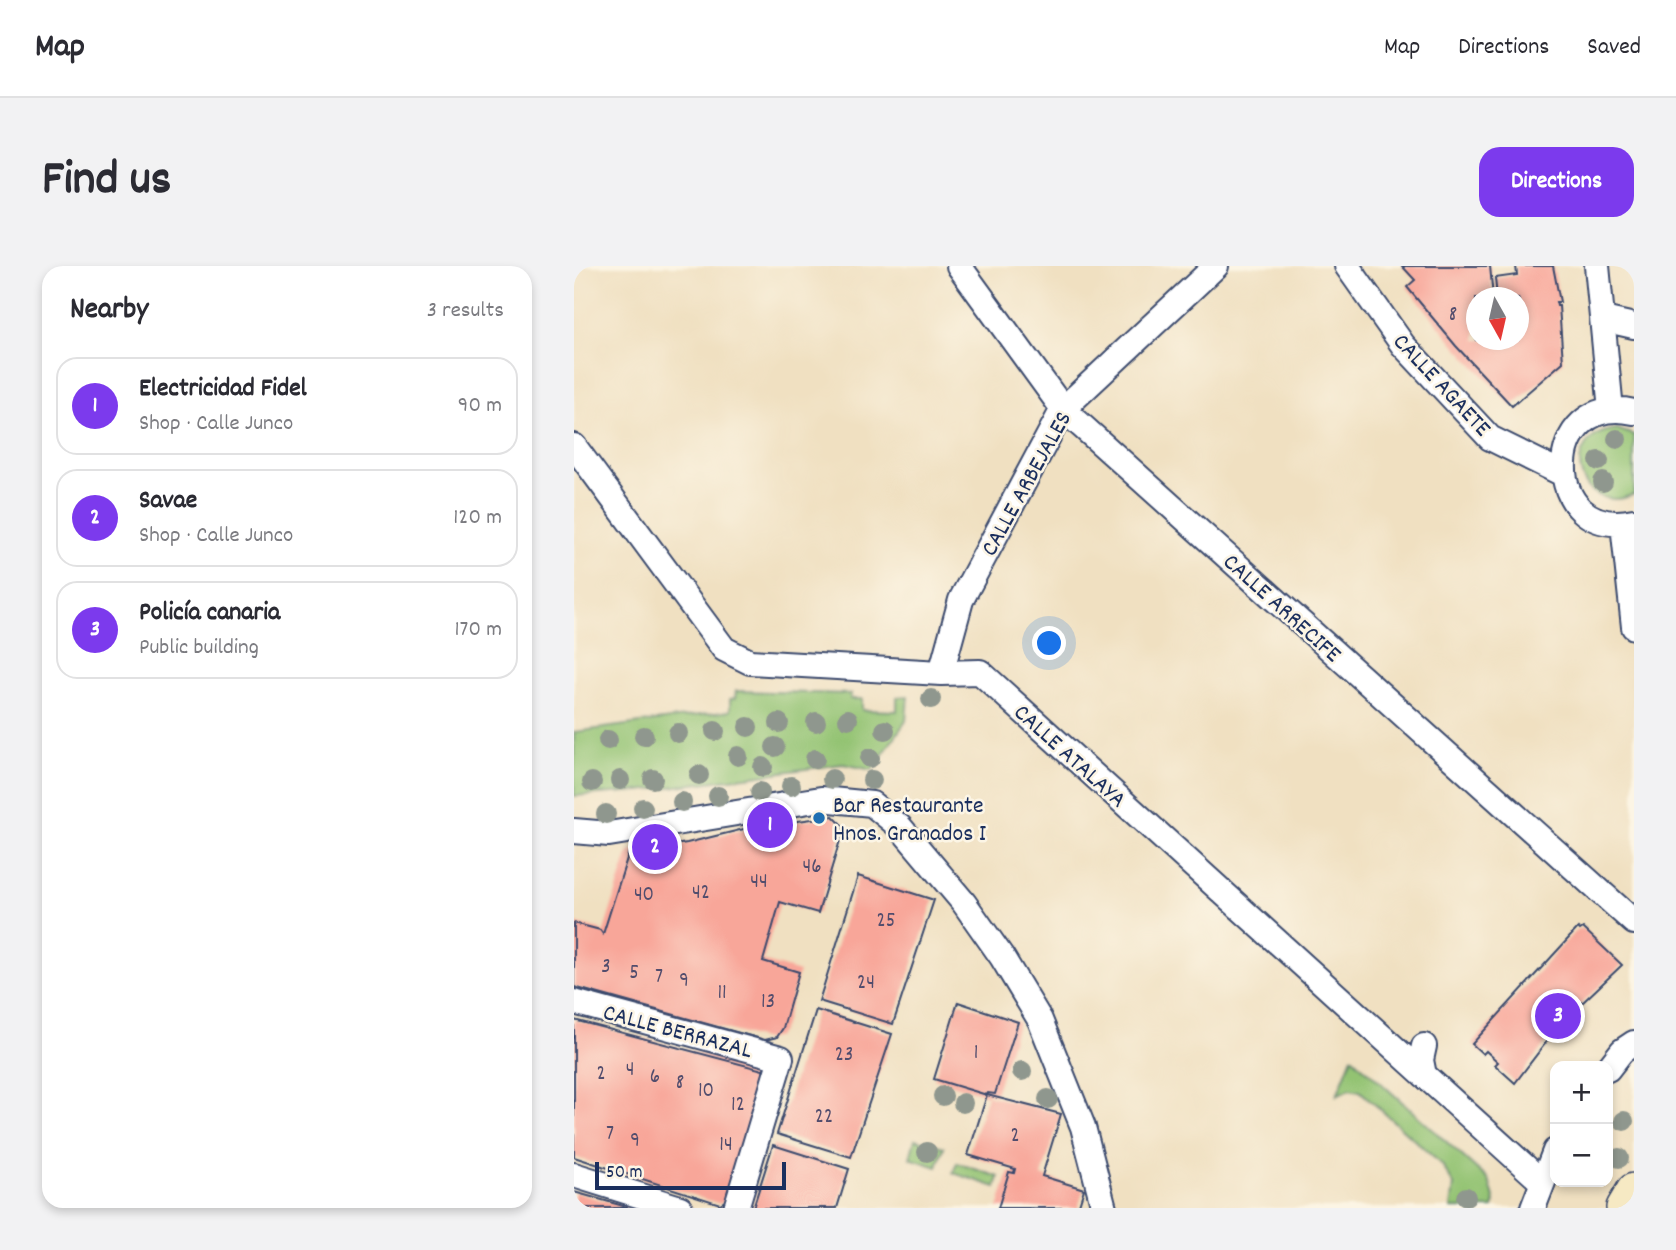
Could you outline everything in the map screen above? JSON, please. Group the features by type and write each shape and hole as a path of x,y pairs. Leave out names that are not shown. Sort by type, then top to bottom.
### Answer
{"main road":[{"path":"1624,1208 1634,1191"}],"street":[{"name":"CALLE ARRECIFE","path":"959,266 1063,408 1634,922"},
{"name":"CALLE ARBEJALES","path":"941,673 961,600 1063,408 1216,266"},
{"name":"CALLE AGAETE","path":"1347,266 1403,345 1490,438 1563,474"},
{"path":"1597,266 1603,319 1623,411 1594,415 1580,426 1569,439 1563,456 1563,474 1567,491 1583,510 1606,522 1628,522 1634,627"},
{"path":"1603,319 1634,326"},
{"name":"CALLE ATALAYA","path":"574,446 724,649 750,663 941,673 980,672 1542,1182"},
{"path":"574,831 609,834 821,799 872,804 900,827 964,903 1002,957 1040,1020 1083,1127 1104,1208"},
{"name":"CALLE BERRAZAL","path":"574,1002 781,1058 736,1208"},
{"path":"1613,1063 1622,1051 1634,1043"},
{"path":"1424,1046 1421,1060 1424,1074"},
{"path":"1533,1208 1550,1163"},
{"path":"574,1175 680,1208"}],"green space":[{"path":"1617,429 1634,435 1634,494 1615,499 1600,496 1588,487 1582,474 1580,459 1585,446 1597,435"},
{"path":"736,691 851,694 850,699 862,699 862,710 897,711 897,697 908,696 906,721 872,770 843,764 640,791 574,796 574,732 730,711 730,699 735,698"},
{"path":"1352,1057 1489,1180 1495,1202 1493,1208 1451,1208 1454,1185 1442,1165 1360,1091 1349,1089 1337,1095"},
{"path":"915,1139 944,1147 937,1167 910,1158"},
{"path":"957,1163 999,1177 996,1187 953,1173"}],"building":[{"path":"1402,266 1490,266 1492,287 1466,287 1466,350 1529,350 1529,287 1496,287 1495,278 1517,275 1516,266 1553,266 1560,302 1556,302 1559,306 1563,362 1512,406 1456,346 1407,287 1415,280"},
{"path":"833,816 844,827 818,913 780,902 763,961 799,972 783,1028 777,1037 765,1040 574,987 574,923 600,930 603,934 629,852 687,843 748,828"},
{"path":"858,876 934,900 893,1024 819,1001"},
{"path":"1578,928 1583,928 1622,965 1561,1023 1515,1083 1495,1065 1498,1062 1486,1051 1483,1054 1472,1044"},
{"path":"958,1002 1018,1022 995,1094 987,1095 934,1079"},
{"path":"816,1010 892,1034 851,1157 777,1134"},
{"path":"574,1020 763,1070 768,1083 733,1196 720,1204 574,1157"},
{"path":"987,1095 1061,1114 1042,1176 1084,1189 1078,1208 998,1208 1009,1172 1014,1173 1015,1169 968,1155"},
{"path":"773,1145 849,1169 837,1208 753,1208"},
{"path":"574,1192 627,1207 627,1208 574,1208"}],"place":[{"name":"Bar Restaurante Hnos. Granados I","path":"819,818"},
{"name":"Electricidad Fidel","path":"770,825"},
{"name":"Savae","path":"655,847"},
{"name":"Policía canaria","path":"1558,1016"}]}
